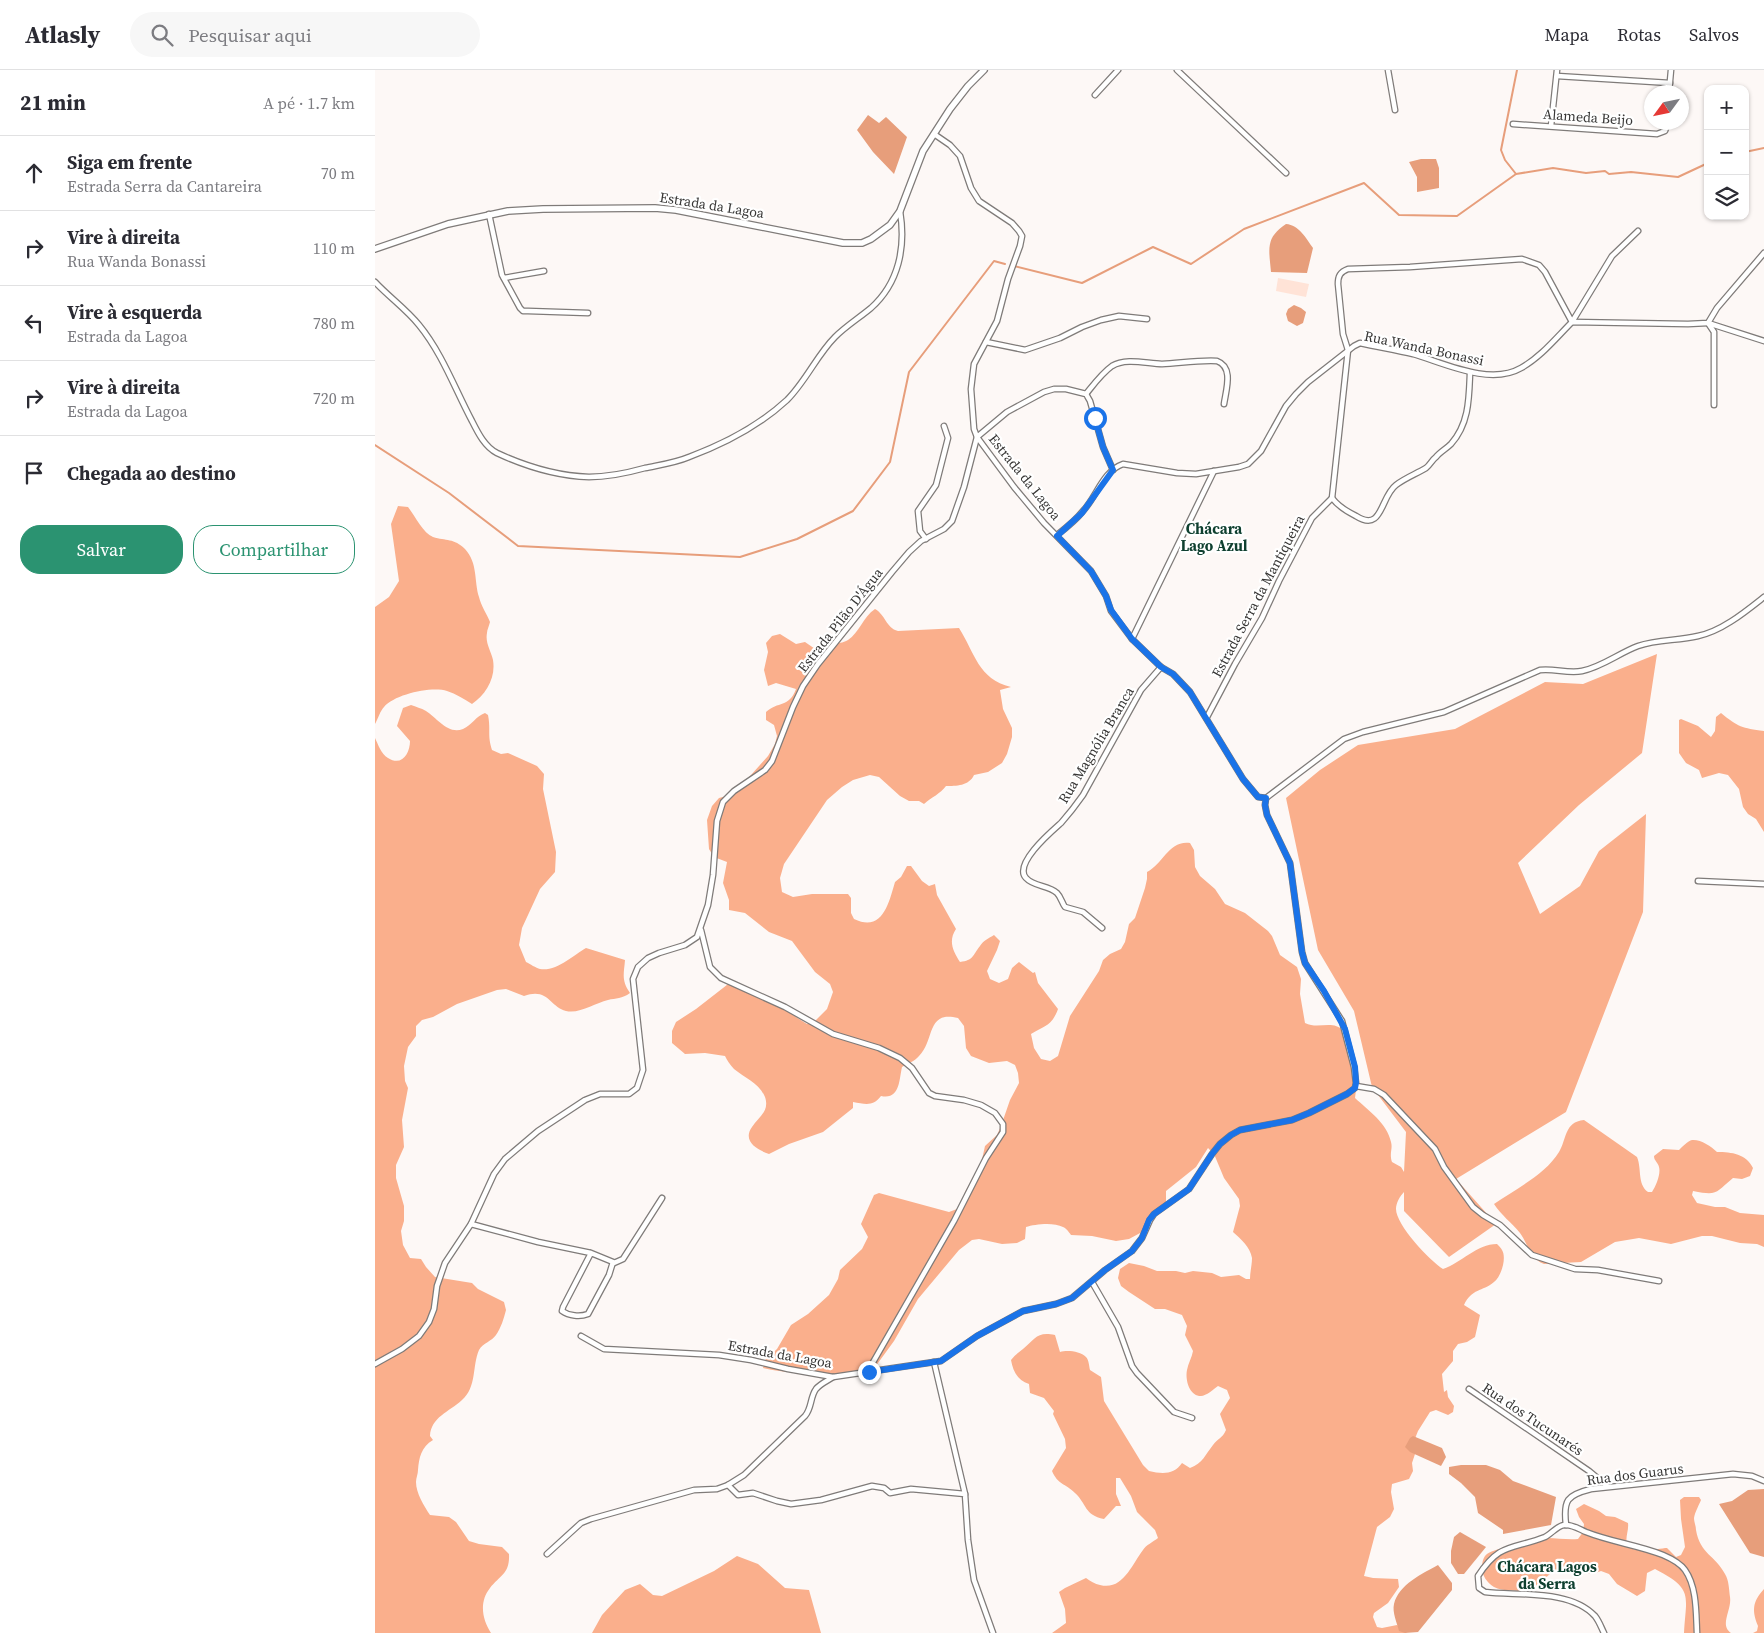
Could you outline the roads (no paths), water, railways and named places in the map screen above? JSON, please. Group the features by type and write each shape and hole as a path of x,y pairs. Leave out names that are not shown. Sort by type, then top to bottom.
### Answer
{"street":[{"name":"Estrada da Lagoa","path":"375,249 448,224 489,214 543,209 655,208 701,214 862,244 890,225 900,211 923,151 950,109 968,86 984,70"},
{"path":"1095,95 1118,70"},
{"path":"1177,70 1286,173"},
{"path":"1388,70 1395,110"},
{"path":"1551,126 1557,70"},
{"path":"1557,76 1670,83 1671,70"},
{"name":"Alameda Beijo","path":"1513,124 1661,133 1665,130"},
{"name":"Estrada da Lagoa","path":"934,134 950,145 960,156 971,188 979,201 1012,223 1022,236 997,321 975,364 972,376 974,429 977,437 1043,522 1091,571 1106,596 1111,610 1132,639 1161,667 1173,674 1183,684 1207,717 1243,779 1258,797 1266,798"},
{"path":"375,282 411,316 426,334 473,423 488,446 495,452 541,469 567,475 609,476 688,458 733,438 772,412 788,398 825,347 872,307 891,284 902,249 900,211"},
{"path":"489,214 500,268 523,311 588,313"},
{"path":"1572,322 1612,256 1638,230"},
{"path":"1708,322 1717,308 1764,253"},
{"path":"1470,373 1469,403 1464,424 1451,445 1436,456 1428,466 1396,485 1375,519 1361,520 1340,507 1332,498 1348,350 1343,334 1338,277 1340,273 1348,268 1410,267 1522,259 1532,261 1545,272 1572,322"},
{"path":"504,278 544,271"},
{"path":"986,342 1025,350 1060,338 1082,326 1101,320 1119,316 1147,319"},
{"path":"1572,322 1688,324 1708,322 1764,341"},
{"name":"Rua Wanda Bonassi","path":"1113,470 1116,466 1123,464 1177,473 1196,474 1239,467 1253,460 1261,451 1286,406 1308,382 1348,350 1361,343 1413,354 1470,373 1504,374 1520,369 1537,356 1572,322"},
{"path":"1708,322 1713,332 1714,405"},
{"path":"1085,394 1113,365 1119,363 1142,361 1159,364 1217,361 1222,363 1227,370 1224,404"},
{"path":"977,437 1007,412 1044,392 1054,389 1065,389 1085,394 1090,401 1103,447 1113,470 1082,513 1057,536"},
{"path":"926,539 920,531 918,511 936,485 948,438 944,426"},
{"name":"Estrada Pilão D'Água","path":"701,930 708,905 717,821 723,802 734,791 755,778 772,761 793,707 803,686 817,664 909,552 926,539 944,529 952,521 962,494 977,437"},
{"path":"1132,639 1214,471"},
{"name":"Estrada Serra da Mantiqueira","path":"1207,717 1262,618 1312,518 1332,498"},
{"path":"1659,1281 1598,1270 1575,1269 1532,1255 1500,1225 1483,1215 1473,1206 1443,1167 1435,1149 1384,1095 1374,1088 1355,1086 1355,1067 1345,1029 1324,991 1305,963 1290,863 1267,815 1266,798 1333,746 1353,735 1444,712 1540,670 1581,671 1590,669 1623,652 1650,643 1699,636 1728,622 1764,597"},
{"name":"Rua Magnólia Branca","path":"1103,928 1083,912 1065,907 1057,893 1028,880 1024,876 1023,871 1034,850 1071,811 1083,795 1141,690 1161,667"},
{"path":"1698,881 1764,884"},
{"path":"375,1364 419,1336 429,1322 434,1309 440,1275 445,1264 471,1224 494,1174 505,1159 537,1131 585,1100 600,1094 629,1094 637,1088 643,1070 633,979 638,967 648,958 692,942 701,930"},
{"path":"701,930 710,967 721,978 785,1007 833,1034 879,1048 900,1058 912,1068 929,1093 935,1096 964,1100 981,1105 995,1113 1003,1124 1003,1132 869,1372"},
{"name":"Estrada da Lagoa","path":"581,1336 604,1349 719,1355 833,1377 934,1362 946,1358 977,1336 1006,1319 1028,1309 1056,1304 1072,1298 1105,1270 1132,1251 1142,1238 1149,1220 1154,1214 1189,1189 1212,1154 1231,1135 1240,1130 1292,1120 1347,1094 1355,1086"},
{"path":"591,1253 563,1307 563,1313 581,1316 587,1314 614,1263 623,1259 662,1198"},
{"path":"471,1224 538,1242 591,1253 611,1260 614,1263"},
{"path":"1092,1282 1118,1328 1132,1366 1137,1374 1174,1412 1192,1418"},
{"path":"934,1362 965,1494 967,1540 974,1580 993,1633"},
{"path":"547,1554 581,1523 591,1519 694,1490 717,1489 728,1486 744,1475 790,1431 808,1412 814,1391 833,1377"},
{"name":"Rua dos Tucunarés","path":"1469,1389 1581,1465 1607,1486"},
{"name":"Rua dos Guarus","path":"1566,1525 1564,1511 1571,1496 1576,1493 1607,1486 1635,1486 1733,1474 1752,1476 1764,1481"},
{"path":"728,1486 738,1495 753,1493 791,1504 821,1500 872,1486 884,1488 890,1493 911,1489 965,1494"},
{"path":"1604,1633 1595,1616 1569,1601 1549,1596 1485,1592 1479,1588 1478,1576 1496,1554 1509,1547 1545,1537 1561,1526 1576,1527 1598,1536 1663,1555 1681,1566 1687,1574 1693,1590 1697,1633"}],"waterway":[{"path":"1516,174 1505,160 1501,150 1517,70"},
{"path":"1749,151 1764,148"},
{"path":"1014,266 1082,283 1153,247 1191,264 1244,229 1364,183 1399,215 1457,216 1516,174 1553,168 1586,173 1605,171 1609,174 1631,172 1678,177 1704,165"},
{"path":"375,445 449,493 518,546 740,557 797,539 853,511 890,462 909,372 994,261 1005,264"}],"district":[{"name":"Chácara Lago Azul","path":"1214,536"},
{"name":"Chácara Lagos da Serra","path":"1547,1574"}]}
